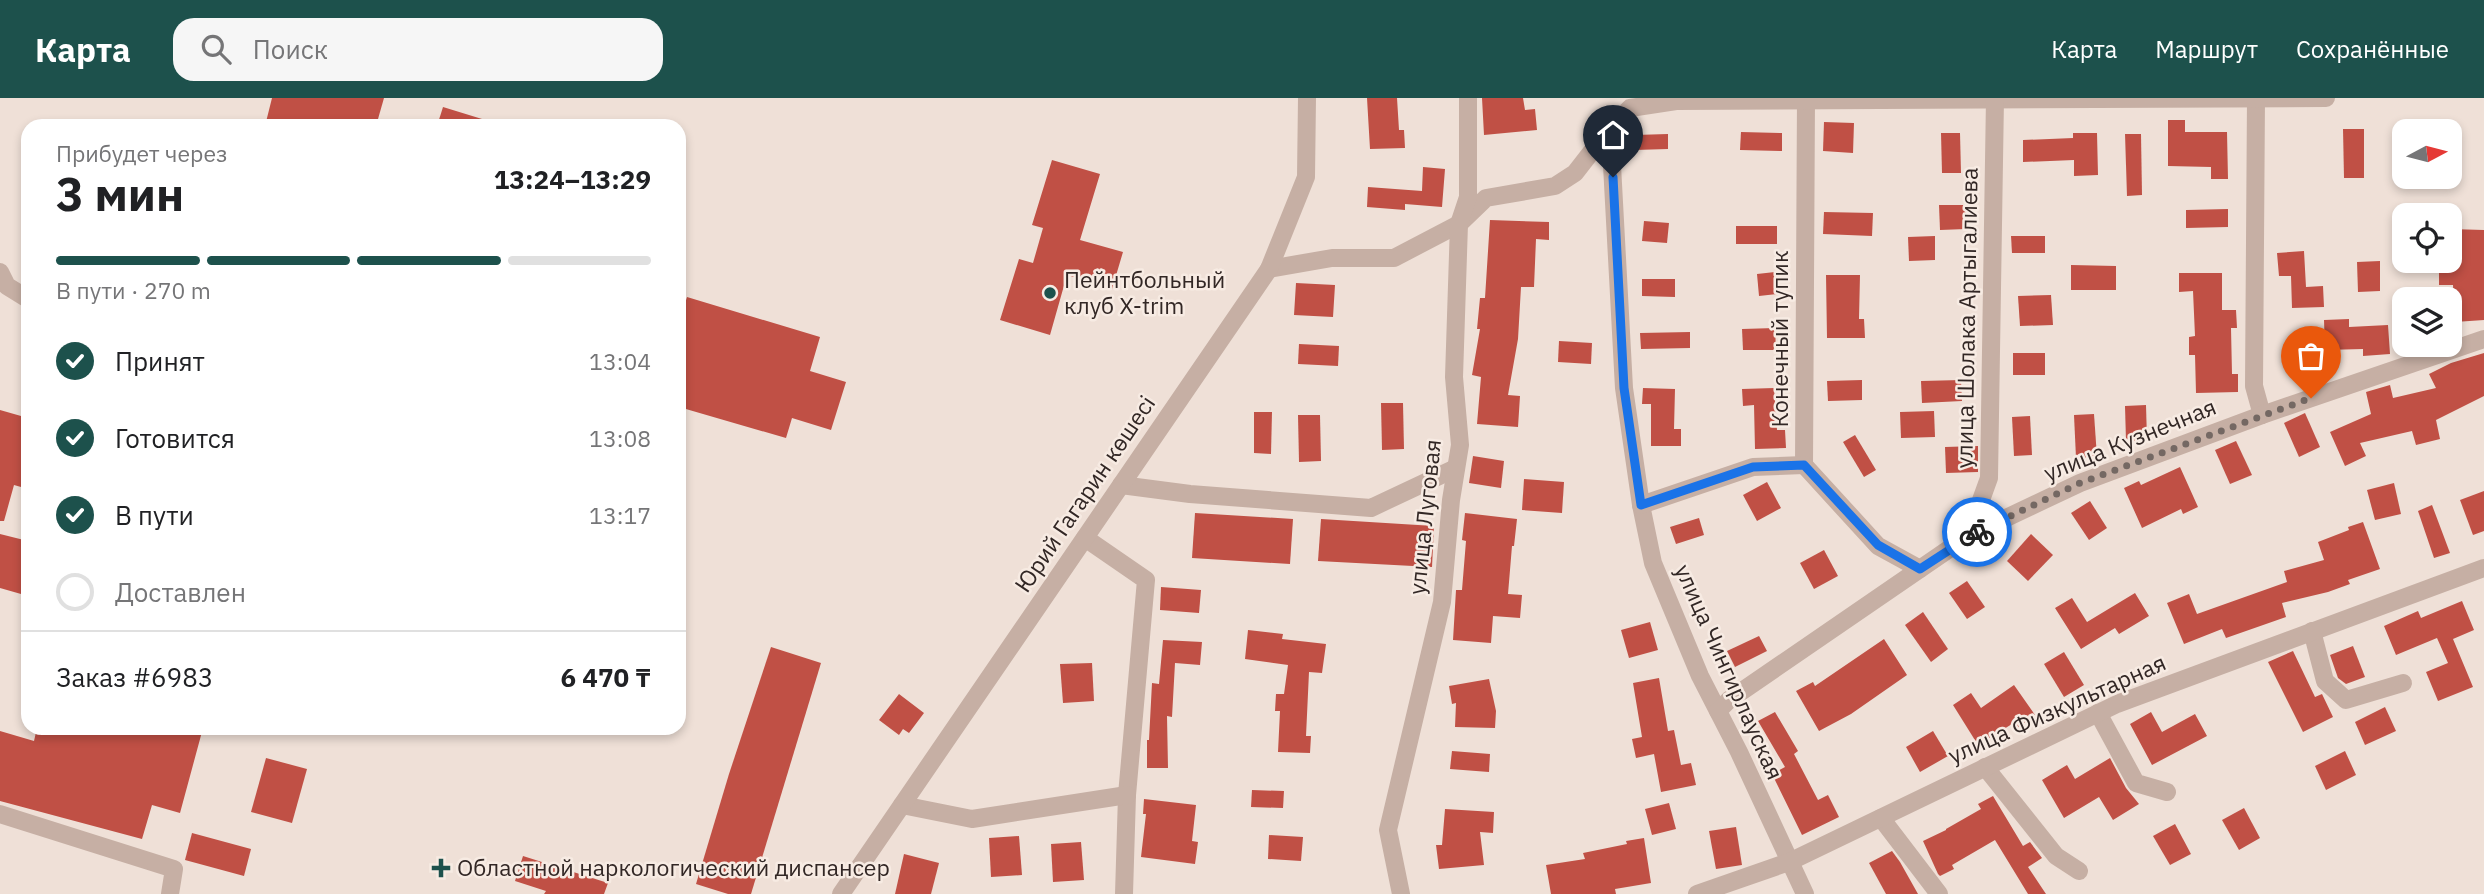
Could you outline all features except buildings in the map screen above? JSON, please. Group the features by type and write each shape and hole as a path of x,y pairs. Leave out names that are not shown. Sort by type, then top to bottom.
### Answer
{"street":[{"name":"Юрий Гагарин көшесі","path":"841,894 1269,269 1306,177 1307,98"},
{"name":"улица Луговая","path":"1401,894 1388,831 1442,602 1451,500 1460,445 1454,377 1459,224 1468,197 1468,98"},
{"path":"2256,98 2254,386 2262,415"},
{"path":"1269,269 1332,258 1394,258 1459,224 1486,198 1555,186 1575,173 1630,103 2326,98"},
{"name":"улица Шолака Артыгалиева","path":"1968,536 1989,478 1995,99"},
{"name":"Конечный тупик","path":"1804,465 1806,100"},
{"name":"улица Чингирлауская","path":"1610,128 1624,388 1641,505 1653,563 1700,676 1805,894"},
{"path":"0,272 7,286 21,295"},
{"name":"улица Кузнечная","path":"1718,711 1729,700 1968,536 2080,483 2262,415 2484,339"},
{"path":"1641,505 1753,467 1804,465 1878,545 1920,569"},
{"path":"1121,485 1190,494 1371,508 1456,468"},
{"path":"1085,538 1146,580 1127,795 1124,894"},
{"name":"улица Физкультарная","path":"1697,894 1789,862 2098,713 2484,568"},
{"path":"2312,631 2325,681 2346,700 2403,683"},
{"path":"2098,713 2137,783 2167,792"},
{"path":"1985,768 2056,856 2079,871"},
{"path":"902,805 972,819 1127,795"},
{"path":"0,814 174,869 170,894"},
{"path":"1881,818 1939,894"}],"way so far":[{"path":"1977,532 2080,483 2311,398"}],"place":[{"name":"Пейнтбольный клуб X-trim","path":"1050,293"},
{"name":"Областной наркологический диспансер","path":"441,868"}],"route":[{"path":"1613,177 1624,388 1641,505 1753,467 1804,465 1878,545 1920,569 1977,532"}]}
